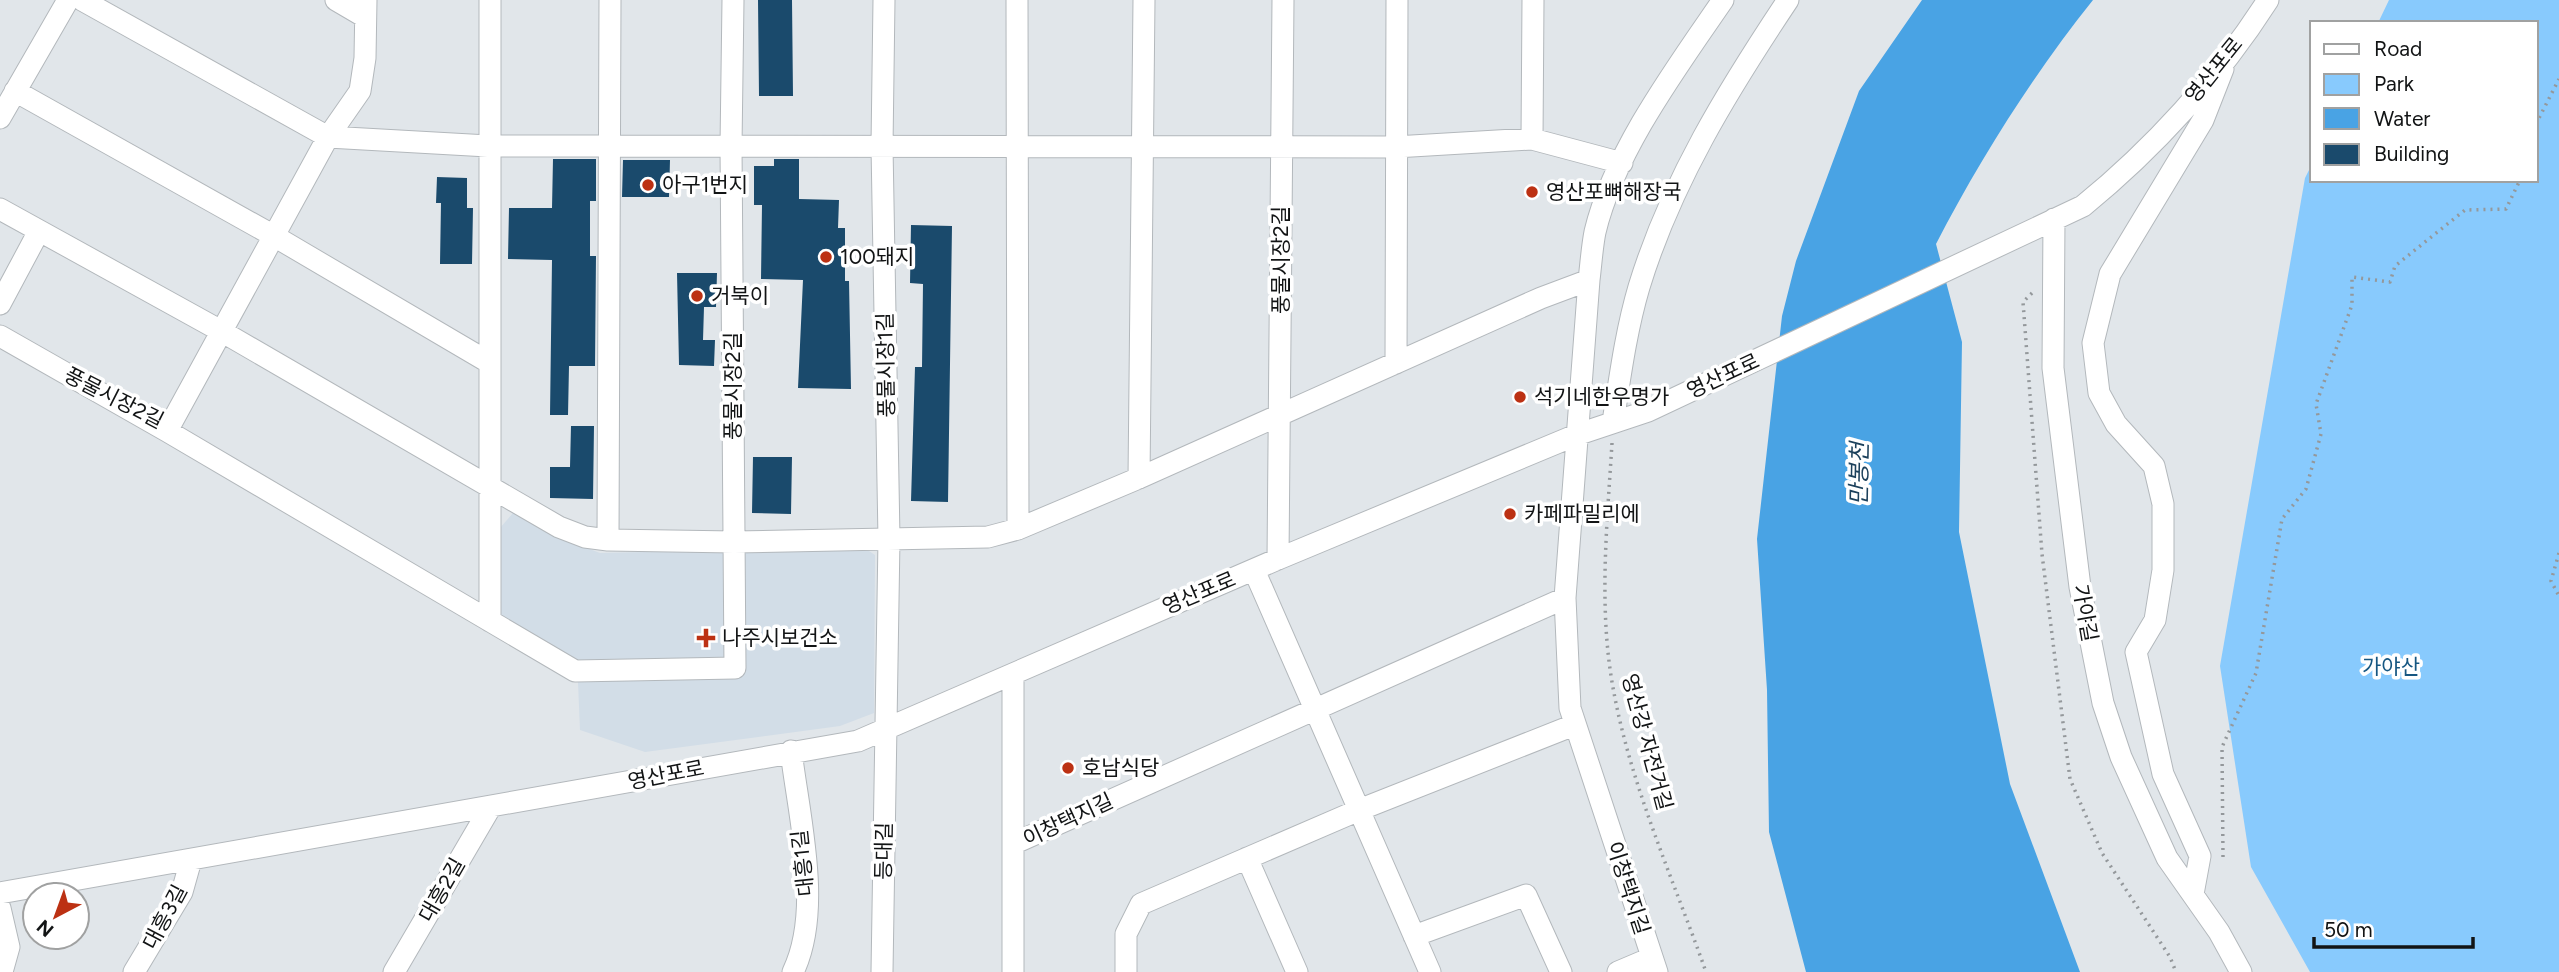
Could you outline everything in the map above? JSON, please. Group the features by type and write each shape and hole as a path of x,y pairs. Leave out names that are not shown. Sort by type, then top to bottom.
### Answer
{"street":[{"path":"0,118 68,0"},
{"path":"82,0 328,137 488,146 1395,147 1532,139 1622,163"},
{"path":"336,0 366,8"},
{"path":"167,431 490,621 490,0"},
{"path":"608,540 610,0"},
{"name":"풍물시장2길","path":"490,621 575,671 735,668 731,146 733,0"},
{"name":"풍물시장1길","path":"884,0 882,146 889,539 886,730"},
{"path":"1017,0 1018,529"},
{"path":"1139,478 1144,0"},
{"name":"풍물시장2길","path":"1278,559 1283,0"},
{"path":"1396,363 1397,0"},
{"path":"1532,139 1533,0"},
{"path":"1576,435 1595,233 1622,163 1646,120 1723,0"},
{"path":"1613,422 1636,300 1663,218 1716,113 1788,0"},
{"name":"영산포로","path":"0,893 858,741 886,730 1254,569 1576,435 1648,411 2083,206 2130,167 2230,51 2268,0"},
{"name":"풍물시장2길","path":"0,336 167,431 328,137 360,91 366,8"},
{"path":"2193,894 2200,856 2163,774 2136,652 2155,620 2163,570 2163,504 2154,466 2116,424 2099,393 2093,343 2110,274 2203,120 2230,51"},
{"path":"15,91 275,236 490,363"},
{"path":"0,209 221,331 559,527 585,537 608,540 734,542 988,537 1018,529 1139,478 1541,298 1589,280"},
{"name":"가야길","path":"2054,219 2053,368 2080,587 2102,703 2144,812 2167,858 2193,894 2241,972"},
{"path":"0,304 39,231"},
{"name":"이창택지길","path":"1576,435 1565,598 1565,658 1574,724 1654,965"},
{"path":"1254,569 1430,972"},
{"name":"이창택지길","path":"1013,972 1015,843 1565,598"},
{"path":"1013,674 1015,843"},
{"path":"1126,972 1126,934 1141,904 1359,810 1574,724"},
{"name":"등대길","path":"882,972 886,730"},
{"name":"대흥1길","path":"791,751 808,902 802,954 793,972"},
{"name":"대흥2길","path":"394,972 490,808"},
{"path":"1247,858 1297,972"},
{"name":"대흥3길","path":"134,972 182,891 191,860"},
{"path":"1414,936 1526,895 1561,972"},
{"path":"0,908 9,947 2,972"},
{"path":"1618,972 1654,965"}],"path":[{"path":"2538,120 2559,79"},
{"path":"2222,860 2222,747 2256,673 2282,519 2306,489 2321,434 2316,404 2351,305 2352,277 2390,282 2395,266 2465,209 2507,209 2519,182"},
{"path":"2053,272 2024,302 2042,554 2070,779 2102,853 2170,957 2176,972"},
{"name":"영산강 자전거길","path":"1613,422 1605,573 1606,631 1614,693 1626,741 1661,850 1706,972"},
{"path":"2559,553 2551,581 2559,596"}],"shaded area":[{"name":"나주시보건소","path":"513,513 559,537 600,553 863,547 875,555 874,713 840,726 645,752 580,730 577,659 499,617 500,528"}],"green space":[{"name":"가야산","path":"2389,0 2559,0 2559,972 2310,972 2251,867 2220,666 2305,178 2310,168 2310,182 2538,182 2538,21 2379,21"}],"water":[{"name":"만봉천","path":"1922,0 2093,0 2008,118 1936,244 1962,342 1959,532 2010,784 2080,972 1806,972 1769,832 1767,690 1757,539 1782,316 1796,261 1859,91"}],"building":[{"path":"758,0 792,0 793,96 759,96"},
{"path":"553,159 596,159 596,201 590,201 590,256 596,256 595,366 569,366 568,415 550,415 552,260 508,259 509,208 552,208"},
{"path":"774,159 799,159 799,199 839,200 838,228 845,228 845,281 849,281 851,389 798,388 803,280 761,279 762,205 754,205 754,166 774,166"},
{"path":"623,160 670,160 669,197 622,197"},
{"path":"437,177 467,178 467,208 473,208 472,264 440,264 441,203 436,203"},
{"path":"911,225 952,226 948,502 911,501 915,367 922,367 923,284 910,283"},
{"path":"677,273 717,273 716,307 704,307 703,340 715,340 714,366 679,365"},
{"path":"571,426 594,426 593,499 550,498 550,467 570,467"},
{"path":"753,457 792,457 791,514 752,513"}],"place":[{"name":"아구1번지","path":"648,185"},
{"name":"영산포뼈해장국","path":"1532,192"},
{"name":"100돼지","path":"826,257"},
{"name":"거북이","path":"697,296"},
{"name":"석기네한우명가","path":"1520,397"},
{"name":"카페파밀리에","path":"1510,514"},
{"name":"나주시보건소","path":"706,638"},
{"name":"호남식당","path":"1068,768"}]}
